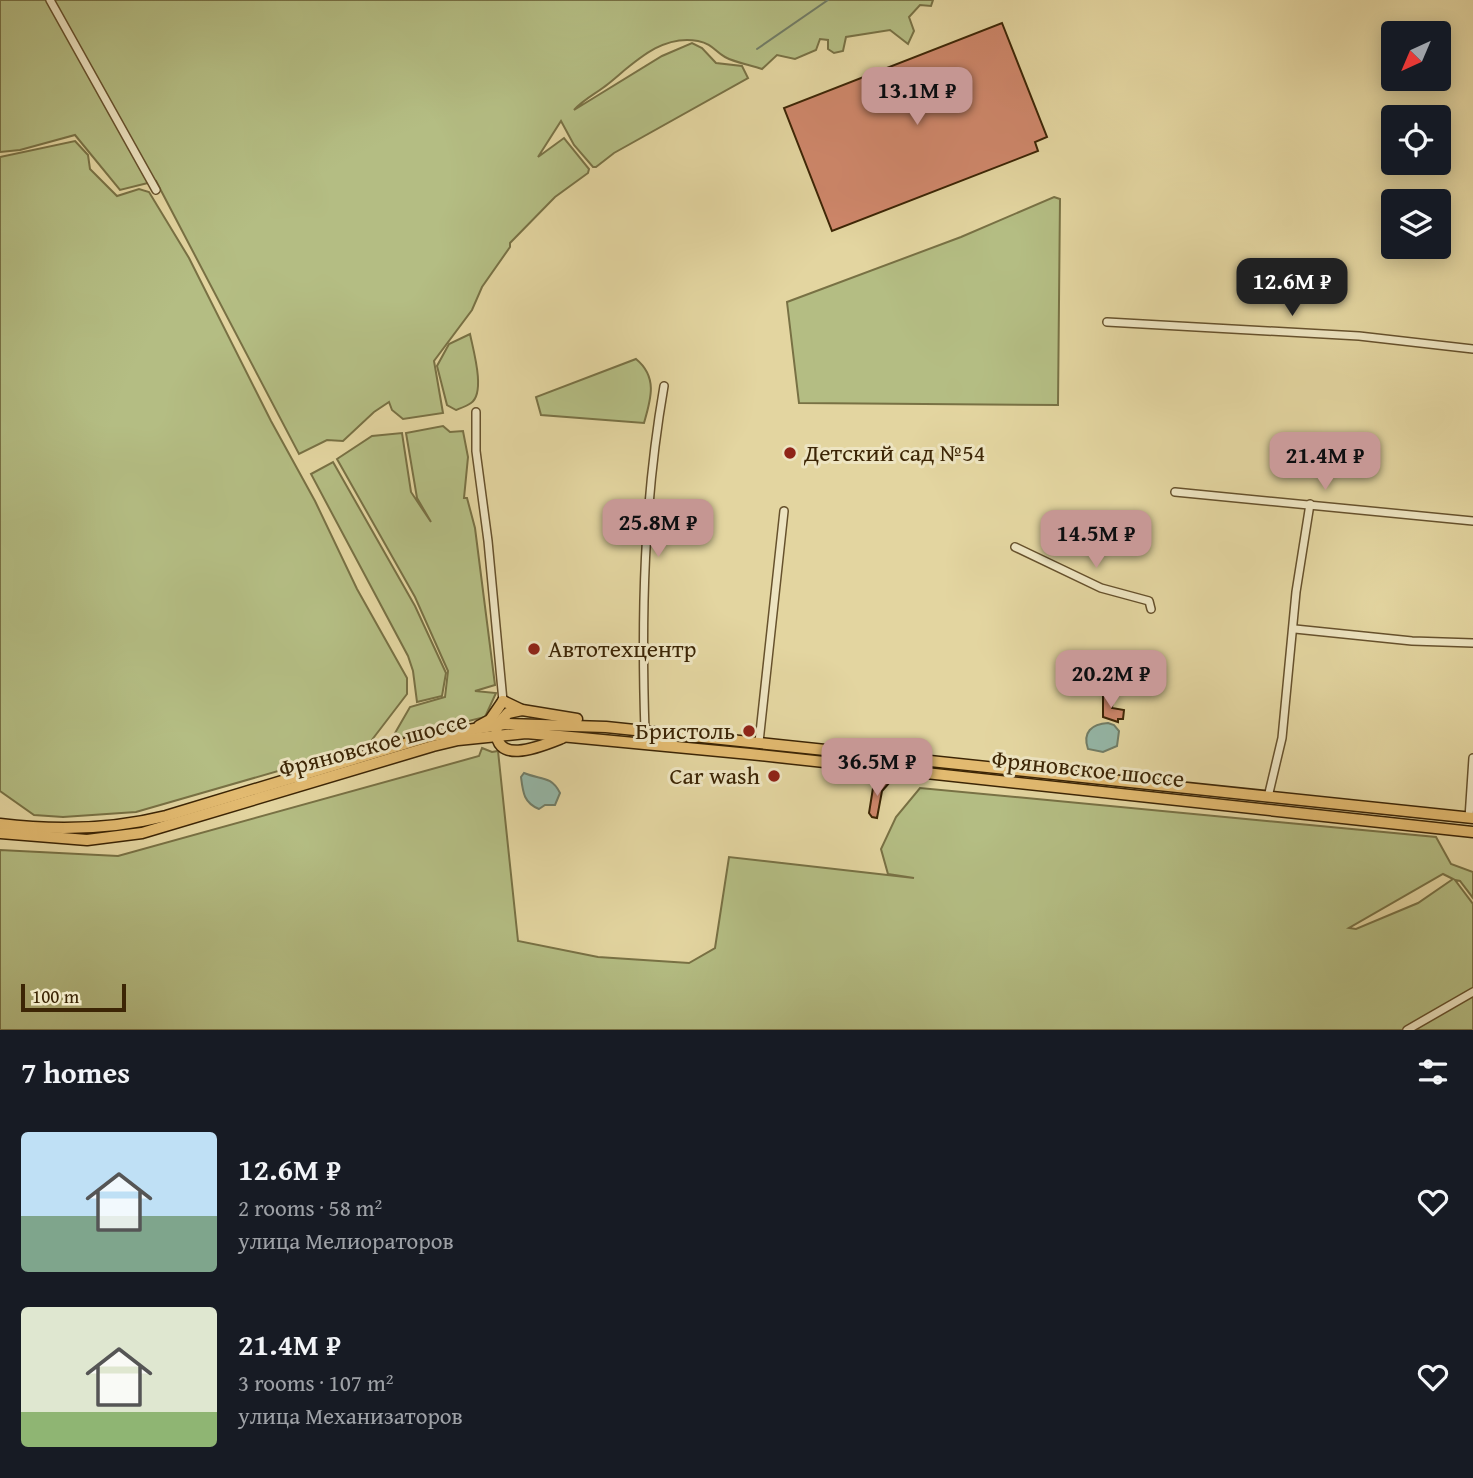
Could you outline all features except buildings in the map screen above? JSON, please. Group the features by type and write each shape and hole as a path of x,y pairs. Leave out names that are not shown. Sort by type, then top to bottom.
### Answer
{"main road":[{"path":"503,701 522,710 607,727"},
{"path":"474,728 490,720 503,701"},
{"path":"503,701 497,730 502,745 516,751 531,750 567,737"},
{"path":"497,730 508,713 522,710"},
{"name":"Фряновское шоссе","path":"0,833 87,840 142,833 433,746 526,723 607,727 759,742 1471,818"},
{"name":"Фряновское шоссе","path":"0,824 72,830 130,824 166,816 382,749 474,728 750,754 1473,832"}],"street":[{"path":"50,0 156,190"},
{"path":"1107,322 1359,336 1473,349"},
{"path":"646,731 643,567 653,449 664,386"},
{"path":"476,411 475,451 488,541 503,701"},
{"path":"1175,492 1473,521"},
{"path":"1268,797 1282,738 1295,629 1296,592 1310,504"},
{"path":"759,742 784,511"},
{"path":"1015,547 1101,588 1149,601 1151,609"},
{"path":"1295,629 1412,641 1473,643"},
{"path":"1471,818 1473,758"},
{"path":"1407,1030 1473,992"}],"green space":[{"path":"0,0 933,0 931,6 920,5 909,17 914,31 908,44 890,30 846,37 843,51 834,53 828,49 828,40 820,39 816,50 795,59 777,55 762,69 729,59 698,41 672,42 638,59 574,110 662,56 692,43 702,48 716,63 742,66 748,78 614,153 596,167 593,167 574,145 561,121 538,157 564,138 589,169 588,173 555,197 510,243 510,247 482,287 472,310 434,361 443,413 403,419 392,410 389,402 343,441 327,440 299,454 156,181 120,190 75,135 20,150 0,152"},
{"path":"75,141 88,155 90,169 117,196 139,189 149,192 189,258 271,421 315,501 357,589 407,678 407,694 368,745 136,812 63,817 34,815 0,791 0,157"},
{"path":"1054,197 1060,199 1058,405 799,403 787,302 961,237"},
{"path":"470,334 478,390 471,403 456,410 447,405 437,366 449,344"},
{"path":"636,359 648,373 651,389 644,423 541,415 536,397"},
{"path":"443,426 450,432 463,431 468,457 464,498 467,498 475,528 495,685 475,691 496,693 485,717 391,740 410,707 445,697 448,671 415,597 337,459 372,436 402,433 411,492 431,522 417,498 406,433"},
{"path":"333,462 415,606 446,673 442,696 417,702 408,656 311,474"},
{"path":"482,748 498,751 518,941 598,957 689,963 715,948 729,857 914,878 888,874 881,849 896,817 920,788 1436,837 1451,864 1473,872 1473,898 1460,881 1455,880 1473,904 1473,1030 0,1030 0,850 118,856 479,756","holes":["1443,874 1453,879 1418,903 1356,929 1349,928"]}],"shaded area":[{"path":"1108,723 1119,731 1117,746 1103,752 1088,749 1086,738 1090,730 1097,725"},
{"path":"524,773 545,779 557,787 560,793 555,805 545,805 539,809 530,804 523,788 521,777"}],"waterway":[{"path":"757,49 828,0"}],"place":[{"name":"Детский сад №54","path":"790,453"},
{"name":"Автотехцентр","path":"534,649"},
{"name":"Бристоль","path":"749,731"},
{"name":"Car wash","path":"774,776"}]}
